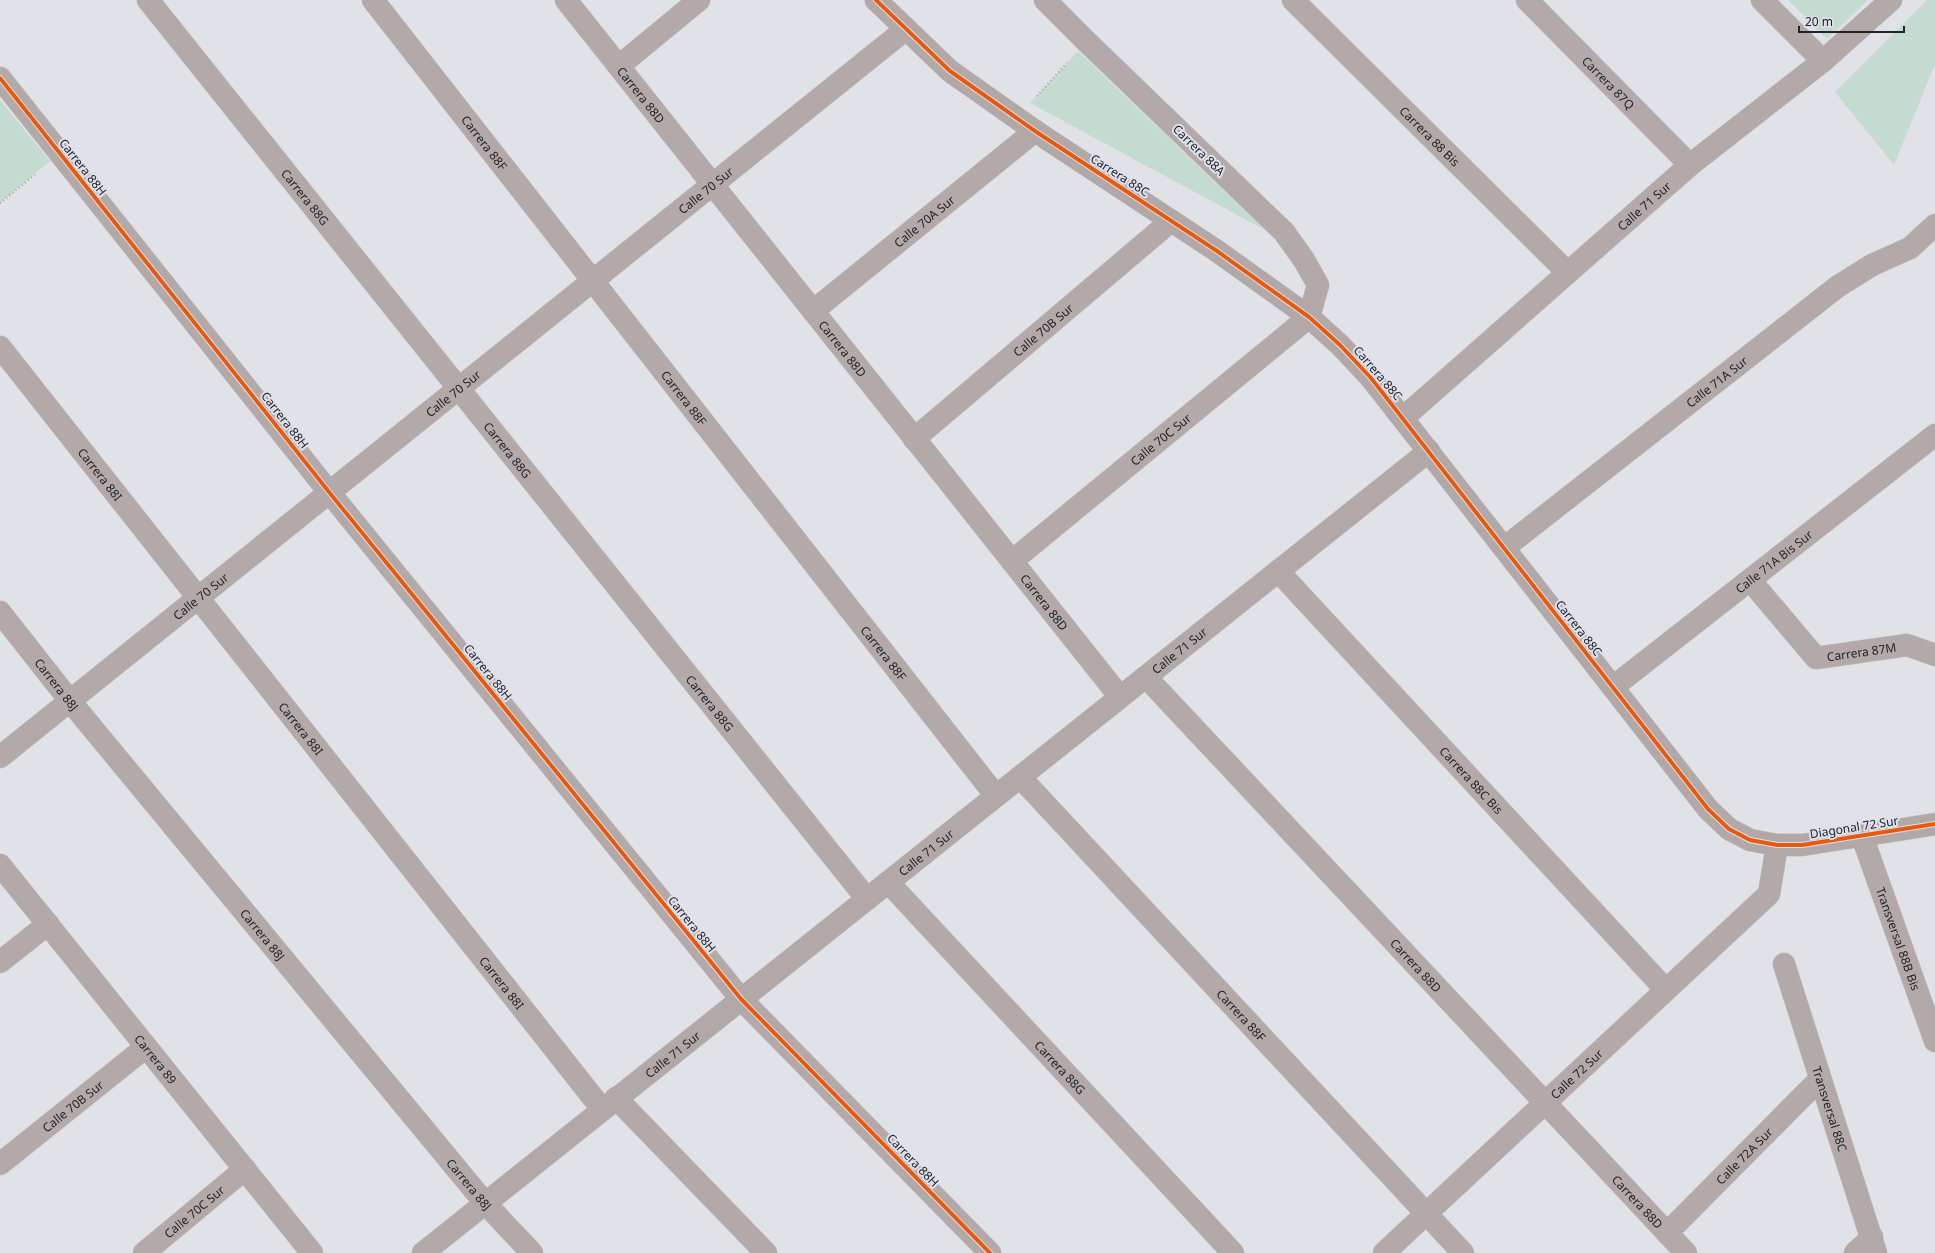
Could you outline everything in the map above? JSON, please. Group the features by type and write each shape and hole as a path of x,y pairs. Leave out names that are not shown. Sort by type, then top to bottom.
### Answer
{"street":[{"name":"Carrera 88G","path":"148,0 867,899"},
{"name":"Carrera 88F","path":"373,0 996,796"},
{"name":"Carrera 88D","path":"566,0 1120,697"},
{"path":"619,66 699,0"},
{"name":"Carrera 88A","path":"1045,0 1086,42 1284,232 1304,260 1318,285 1309,317"},
{"name":"Carrera 88 Bis","path":"1293,0 1567,272"},
{"name":"Carrera 87Q","path":"1527,0 1690,165"},
{"path":"1762,0 1823,61"},
{"name":"Calle 71 Sur","path":"1403,418 1690,165 1823,61 1891,0"},
{"name":"Carrera 88C","path":"880,1 906,29 950,71 1035,131 1217,251 1309,317 1340,345 1371,378 1403,418 1708,809 1729,829 1750,840 1777,845"},
{"name":"Calle 70 Sur","path":"0,757 906,29"},
{"name":"Carrera 88H","path":"0,78 329,492 741,999 990,1253"},
{"name":"Calle 70A Sur","path":"813,311 1035,131"},
{"name":"Calle 70B Sur","path":"914,439 1172,221"},
{"name":"Calle 71A Sur","path":"1504,548 1837,287 1872,265 1910,248 1935,225"},
{"name":"Calle 70C Sur","path":"1012,561 1309,317"},
{"name":"Carrera 88I","path":"0,347 198,598 609,1104 766,1253"},
{"name":"Calle 71A Bis Sur","path":"1613,687 1935,435"},
{"name":"Calle 71 Sur","path":"422,1253 1429,451"},
{"name":"Carrera 88C Bis","path":"1278,571 1666,990"},
{"name":"Carrera 87M","path":"1750,580 1816,658 1907,645 1935,655"},
{"name":"Carrera 88J","path":"0,612 70,701 485,1203 532,1253"},
{"name":"Carrera 88D","path":"1146,676 1686,1253"},
{"name":"Carrera 88F","path":"1020,777 1463,1253"},
{"name":"Diagonal 72 Sur","path":"1777,845 1802,845 1935,824"},
{"name":"Transversal 88B Bis","path":"1862,836 1935,1041"},
{"name":"Calle 72 Sur","path":"1384,1253 1768,894 1777,845"},
{"name":"Carrera 89","path":"0,865 312,1253"},
{"name":"Carrera 88G","path":"888,882 1233,1253"},
{"path":"0,962 48,924"},
{"name":"Transversal 88C","path":"1784,964 1874,1245"},
{"name":"Calle 70B Sur","path":"0,1164 146,1047"},
{"name":"Calle 72A Sur","path":"1667,1233 1820,1079"},
{"name":"Calle 70C Sur","path":"144,1253 244,1169"},
{"path":"1855,1253 1874,1245"}],"path":[{"path":"1016,118 1086,42"},
{"path":"0,203 60,154"}],"green space":[{"path":"1788,0 1868,0 1827,39"},
{"path":"1927,0 1935,0 1935,64 1894,165 1835,92"},
{"path":"1078,51 1265,230 1030,103"},
{"path":"0,100 50,161 0,203"}],"cycle path":[{"path":"876,0 950,71 1035,131 1217,251 1309,317 1340,345 1371,378 1708,809 1729,829 1750,840 1777,845 1802,845 1935,824"},
{"path":"0,78 329,492 741,999 990,1253"}]}
